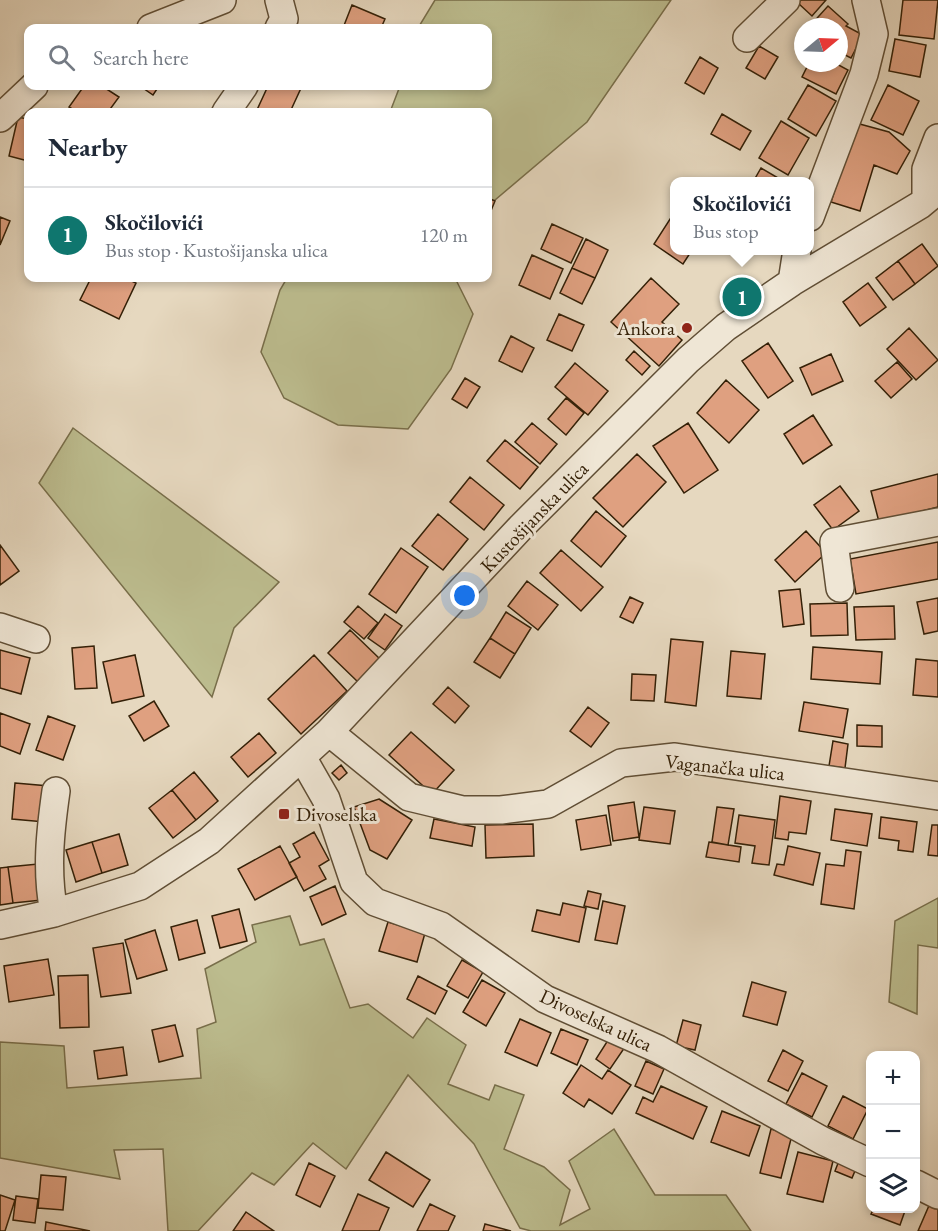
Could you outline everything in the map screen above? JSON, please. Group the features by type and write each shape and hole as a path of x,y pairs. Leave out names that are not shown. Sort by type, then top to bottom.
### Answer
{"street":[{"path":"161,24 222,0"},
{"path":"279,0 284,19 281,24"},
{"path":"747,39 786,0"},
{"path":"814,205 864,74 874,34 866,0"},
{"path":"0,118 30,90"},
{"path":"229,108 241,90"},
{"path":"932,195 926,169 938,138"},
{"name":"Kustošijanska ulica","path":"0,925 54,913 140,886 209,841 329,732 522,526 688,360 726,327 792,282 932,195"},
{"path":"792,282 796,255"},
{"path":"840,588 834,542 938,522"},
{"path":"0,627 36,639"},
{"name":"Vaganačka ulica","path":"329,732 409,797 463,810 501,810 548,804 621,763 675,757 938,796"},
{"name":"Divoselska ulica","path":"302,757 326,799 354,882 375,902 441,926 545,999 658,1049 823,1141 866,1161"},
{"path":"54,913 48,882 50,832 56,791"},
{"path":"920,1186 938,1195"}],"green space":[{"path":"435,0 671,0 587,122 492,203 492,108 392,108 398,90 492,90 492,24 420,24"},
{"path":"285,282 457,282 473,314 451,369 408,429 338,425 284,398 261,352 280,290"},
{"path":"73,428 279,582 234,628 212,697 39,483"},
{"path":"938,898 938,948 918,945 917,1014 889,1002 895,921"},
{"path":"290,916 300,945 324,939 350,1008 368,1004 413,1038 427,1018 466,1045 448,1084 489,1100 495,1085 524,1095 504,1149 544,1167 570,1190 560,1225 590,1209 569,1161 614,1129 655,1195 726,1195 751,1231 531,1231 520,1228 474,1144 408,1075 346,1169 313,1143 274,1185 252,1173 198,1231 168,1231 163,1149 114,1150 120,1179 0,1158 0,1042 64,1046 67,1088 201,1078 197,1029 216,1022 205,969 256,942 252,925"}],"building":[{"path":"801,0 826,0 812,16 798,3"},
{"path":"903,0 938,0 934,39 899,35"},
{"path":"352,5 385,19 383,24 345,24"},
{"path":"828,6 841,18 817,18"},
{"path":"848,27 863,35 851,58 848,56"},
{"path":"895,39 926,45 920,77 889,71"},
{"path":"759,46 778,57 765,79 746,68"},
{"path":"700,57 718,68 704,94 685,83"},
{"path":"804,72 847,72 836,94 802,77"},
{"path":"808,85 836,101 816,136 788,119"},
{"path":"888,85 919,101 903,135 871,120"},
{"path":"81,90 108,90 119,97 111,108 69,107"},
{"path":"146,90 156,90 153,95"},
{"path":"266,90 300,90 292,108 258,108"},
{"path":"722,114 751,131 740,150 711,134"},
{"path":"18,117 24,118 24,160 9,156"},
{"path":"781,121 809,138 788,175 759,158"},
{"path":"856,123 889,132 910,151 897,174 874,165 860,211 831,202"},
{"path":"761,168 776,177 756,177"},
{"path":"0,217 10,221 0,245"},
{"path":"670,219 670,255 689,255 683,264 654,244"},
{"path":"552,224 583,238 571,263 541,249"},
{"path":"586,239 608,250 595,278 572,268"},
{"path":"922,244 938,266 915,284 898,261"},
{"path":"532,255 563,269 550,299 519,285"},
{"path":"898,261 915,284 893,300 876,278"},
{"path":"572,268 595,278 582,304 560,293"},
{"path":"651,278 679,304 662,322 682,340 659,366 611,322"},
{"path":"89,282 136,283 119,319 80,300"},
{"path":"868,283 886,307 860,326 843,302"},
{"path":"559,314 584,325 572,351 547,340"},
{"path":"909,328 938,360 916,380 887,349"},
{"path":"511,336 534,348 522,372 499,361"},
{"path":"768,343 793,381 768,398 742,361"},
{"path":"634,351 650,366 642,375 626,360"},
{"path":"831,354 843,381 812,395 800,368"},
{"path":"897,362 912,379 891,398 875,381"},
{"path":"575,363 608,391 588,415 555,387"},
{"path":"465,378 480,387 467,408 452,399"},
{"path":"726,380 759,410 729,443 697,413"},
{"path":"566,398 584,413 566,435 548,419"},
{"path":"813,415 832,445 803,464 784,434"},
{"path":"532,423 557,444 540,464 515,442"},
{"path":"688,423 718,470 684,493 653,446"},
{"path":"505,440 538,467 520,489 487,461"},
{"path":"637,454 666,482 623,527 593,498"},
{"path":"938,474 938,507 879,522 871,491"},
{"path":"470,477 504,505 484,530 450,502"},
{"path":"840,486 859,511 833,530 814,505"},
{"path":"596,511 626,536 601,567 571,541"},
{"path":"438,514 468,539 443,570 412,546"},
{"path":"806,531 826,553 795,582 775,560"},
{"path":"938,542 938,579 856,594 850,559"},
{"path":"0,545 19,571 0,585"},
{"path":"401,548 428,567 396,613 369,594"},
{"path":"561,550 603,587 581,611 540,573"},
{"path":"527,581 558,605 538,630 508,606"},
{"path":"800,589 804,624 783,627 779,591"},
{"path":"630,597 643,603 633,623 620,617"},
{"path":"938,598 938,631 924,634 917,602"},
{"path":"847,603 848,635 811,636 810,604"},
{"path":"358,606 378,623 364,639 344,622"},
{"path":"894,606 895,639 856,640 854,607"},
{"path":"506,612 531,628 515,654 490,638"},
{"path":"385,614 402,626 385,650 368,638"},
{"path":"350,630 381,660 359,683 328,653"},
{"path":"490,638 515,654 500,678 474,662"},
{"path":"671,639 703,642 696,706 665,702"},
{"path":"94,646 97,688 75,689 72,648"},
{"path":"813,647 882,652 880,684 811,679"},
{"path":"0,650 30,658 21,694 0,688"},
{"path":"731,651 765,654 761,699 727,696"},
{"path":"135,655 144,696 112,703 103,662"},
{"path":"314,655 347,691 301,734 268,699"},
{"path":"916,659 938,661 938,697 913,695"},
{"path":"632,674 656,675 654,701 631,700"},
{"path":"448,687 469,706 455,723 433,704"},
{"path":"154,701 169,726 144,741 129,716"},
{"path":"804,702 848,709 843,738 799,731"},
{"path":"588,707 609,723 591,747 570,731"},
{"path":"0,713 30,724 20,754 0,746"},
{"path":"48,716 75,726 63,760 36,750"},
{"path":"857,725 882,726 882,747 857,746"},
{"path":"411,732 454,770 432,794 389,755"},
{"path":"259,733 276,753 248,777 231,757"},
{"path":"833,741 848,744 845,768 829,766"},
{"path":"341,765 347,773 339,780 332,773"},
{"path":"194,772 218,801 196,820 172,790"},
{"path":"15,783 49,786 45,822 12,819"},
{"path":"172,790 196,820 173,838 149,808"},
{"path":"780,796 811,801 806,834 789,832 788,840 775,838"},
{"path":"379,799 412,820 387,859 370,850 354,807"},
{"path":"634,802 639,837 613,841 608,806"},
{"path":"644,807 675,811 670,844 639,840"},
{"path":"717,807 734,809 728,845 712,842"},
{"path":"835,809 872,814 867,846 831,840"},
{"path":"606,815 611,845 581,850 576,820"},
{"path":"739,815 775,820 769,865 752,863 755,846 735,843"},
{"path":"881,817 917,822 913,852 898,850 899,841 879,838"},
{"path":"434,819 475,827 472,846 430,838"},
{"path":"533,824 534,856 486,858 485,825"},
{"path":"932,825 938,825 938,856 928,855"},
{"path":"314,832 329,860 319,866 326,879 304,891 289,863 300,857 293,844"},
{"path":"119,834 128,865 102,873 92,842"},
{"path":"92,842 102,873 76,882 66,850"},
{"path":"709,842 741,847 739,862 706,857"},
{"path":"280,846 297,877 255,900 238,869"},
{"path":"788,846 820,853 813,885 774,875 777,864 784,865"},
{"path":"846,850 861,852 854,909 821,904 826,864 844,866"},
{"path":"38,864 42,900 13,903 8,867"},
{"path":"8,867 13,903 0,905 0,868"},
{"path":"335,886 346,914 322,925 310,897"},
{"path":"588,891 601,894 598,909 584,906"},
{"path":"603,901 625,906 617,944 595,940"},
{"path":"563,903 586,908 579,942 532,931 537,910 560,915"},
{"path":"239,909 247,941 220,948 212,916"},
{"path":"197,920 205,953 179,960 171,927"},
{"path":"388,922 425,933 417,962 379,951"},
{"path":"155,930 167,970 137,979 125,940"},
{"path":"123,943 131,993 101,997 93,948"},
{"path":"48,959 54,995 9,1002 4,966"},
{"path":"462,960 483,972 468,998 447,986"},
{"path":"88,975 89,1027 60,1028 58,976"},
{"path":"418,976 447,991 435,1014 407,999"},
{"path":"482,980 505,993 486,1026 463,1012"},
{"path":"752,982 786,992 777,1025 743,1016"},
{"path":"520,1019 551,1033 537,1066 505,1052"},
{"path":"683,1020 701,1025 695,1050 676,1046"},
{"path":"175,1025 183,1056 159,1062 152,1030"},
{"path":"561,1029 588,1040 577,1065 551,1053"},
{"path":"610,1037 625,1047 610,1069 596,1059"},
{"path":"123,1047 127,1075 98,1079 94,1051"},
{"path":"783,1050 803,1061 788,1091 768,1081"},
{"path":"646,1061 664,1069 653,1094 635,1086"},
{"path":"581,1065 602,1079 608,1070 631,1085 612,1114 589,1099 584,1107 563,1093"},
{"path":"802,1073 827,1086 812,1117 786,1104"},
{"path":"661,1086 707,1107 693,1139 636,1113 643,1097 653,1102"},
{"path":"843,1096 866,1108 866,1113 853,1139 828,1126"},
{"path":"722,1111 760,1126 749,1156 711,1142"},
{"path":"771,1129 792,1135 781,1178 760,1173"},
{"path":"386,1152 430,1180 413,1207 369,1180"},
{"path":"798,1152 833,1161 823,1202 787,1194"},
{"path":"840,1158 857,1166 852,1178 835,1171"},
{"path":"309,1163 335,1176 320,1207 296,1195"},
{"path":"41,1175 66,1177 63,1210 38,1208"},
{"path":"358,1194 389,1208 379,1231 342,1231"},
{"path":"0,1195 15,1200 5,1231 0,1231"},
{"path":"16,1196 38,1199 35,1223 13,1220"},
{"path":"931,1201 938,1204 938,1231 918,1231"},
{"path":"430,1204 455,1216 448,1231 417,1231"},
{"path":"246,1212 274,1231 233,1231"},
{"path":"872,1213 904,1213 900,1225"},
{"path":"46,1222 90,1231 45,1231"},
{"path":"485,1224 511,1231 483,1231"}],"place":[{"name":"Skočilovići","path":"742,297"},
{"name":"Ankora","path":"687,328"},
{"name":"Divoselska","path":"284,814"}]}
